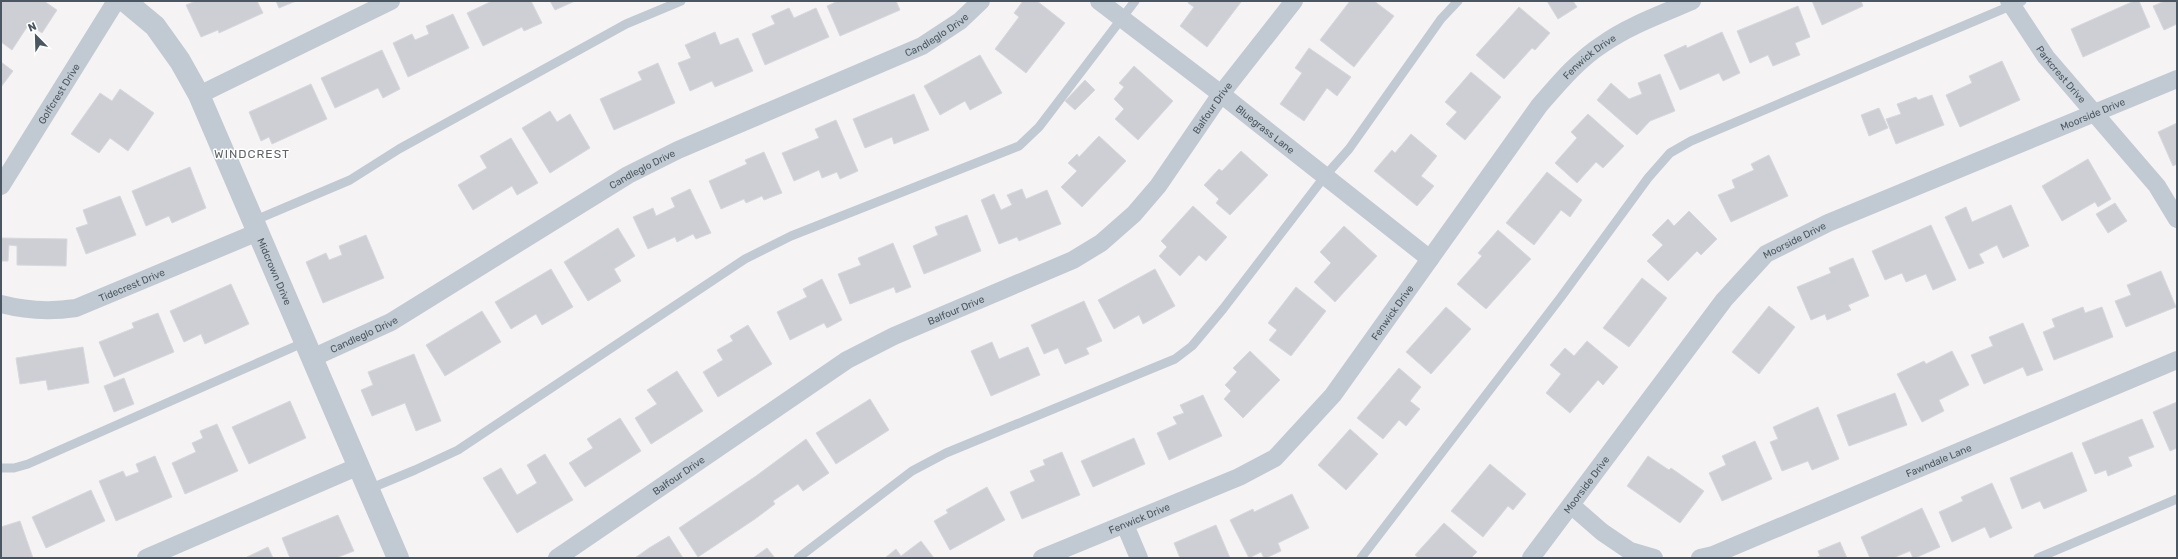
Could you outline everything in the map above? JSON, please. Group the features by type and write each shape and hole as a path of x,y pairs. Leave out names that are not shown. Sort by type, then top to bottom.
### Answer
{"street":[{"name":"Golfcrest Drive","path":"1,186 116,1"},
{"name":"Midcrown Drive","path":"126,1 155,26 180,61 199,95 398,558"},
{"path":"199,95 391,1"},
{"name":"Candleglo Drive","path":"309,350 391,322 628,175 678,150 922,46 960,21 981,1"},
{"name":"Bluegrass Lane","path":"1099,1 1221,94 1430,259"},
{"name":"Balfour Drive","path":"557,558 847,360 894,336 1074,260 1101,243 1134,214 1158,186 1221,94 1294,1"},
{"name":"Fenwick Drive","path":"1042,558 1239,477 1275,458 1333,395 1539,106 1563,79 1602,44 1619,34 1692,1"},
{"name":"Parkcrest Drive","path":"2014,3 2046,57 2157,186 2177,219"},
{"name":"Moorside Drive","path":"1531,558 1724,300 1766,254 1828,222 2177,79"},
{"name":"Tidecrest Drive","path":"1,304 23,310 49,312 76,308 255,227"},
{"name":"Fawndale Lane","path":"1700,558 1713,555 2177,360"},
{"path":"146,558 359,466"},
{"path":"1571,505 1602,532 1630,551 1654,558"},
{"path":"1125,525 1139,558"}],"lane":[{"path":"255,227 350,180 399,149 603,36 626,24 680,1"},
{"path":"369,489 458,450 745,259 791,236 1019,146 1039,128 1135,1"},
{"path":"798,558 912,471 946,453 1175,359 1192,346 1223,309 1325,176 1349,149 1441,19 1458,1"},
{"path":"1362,558 1556,303 1648,178 1670,153 1691,141 2014,3"},
{"path":"1,468 14,468 28,464 309,350"},
{"path":"2038,558 2177,499"}],"building":[{"path":"1,1 44,1 57,10 42,33 29,24 12,50 1,42"},
{"path":"196,1 257,1 263,13 219,33 218,30 201,37 186,5"},
{"path":"276,1 296,1 279,8"},
{"path":"492,1 531,1 542,23 524,31 522,27 483,46 467,13"},
{"path":"550,1 575,1 555,10"},
{"path":"838,1 896,1 900,10 840,36 827,6"},
{"path":"1023,1 1037,1 1065,23 1026,73 995,49 1019,17 1014,13"},
{"path":"1189,1 1241,2 1207,47 1180,26 1194,7 1188,3"},
{"path":"1350,1 1374,1 1394,16 1354,67 1320,40"},
{"path":"1547,1 1573,1 1577,7 1558,19"},
{"path":"1812,1 1861,1 1863,6 1822,25"},
{"path":"2134,1 2139,1 2150,27 2083,57 2071,29"},
{"path":"2165,1 2177,1 2177,24 2164,30 2153,6"},
{"path":"1798,6 1810,37 1795,43 1800,55 1773,66 1768,55 1750,63 1737,31"},
{"path":"1519,7 1550,33 1535,50 1532,48 1504,79 1476,55"},
{"path":"789,8 794,18 816,8 829,37 765,65 752,34 775,24 771,16"},
{"path":"453,14 469,48 408,77 393,43 412,34 415,40 429,34 426,26"},
{"path":"715,32 720,45 738,38 753,71 715,87 712,81 690,91 678,63 691,58 685,45"},
{"path":"1722,32 1740,73 1723,81 1719,73 1680,90 1664,55 1686,45 1687,48"},
{"path":"1309,48 1351,77 1337,96 1327,88 1304,121 1280,104 1302,73 1295,68"},
{"path":"382,50 400,89 383,98 378,88 335,108 321,78"},
{"path":"980,55 1002,93 970,110 965,101 940,115 924,86"},
{"path":"2002,61 2020,100 1960,127 1946,95 1972,83 1969,76"},
{"path":"1,62 13,71 1,87"},
{"path":"658,63 675,103 614,130 600,99 642,80 638,72"},
{"path":"1134,66 1173,101 1138,140 1115,119 1124,109 1114,99 1124,87 1119,83"},
{"path":"1471,72 1501,97 1465,140 1446,124 1457,112 1445,102"},
{"path":"1660,74 1675,111 1650,121 1637,135 1597,100 1611,83 1629,99 1642,94 1638,83"},
{"path":"1085,80 1095,90 1075,110 1065,101"},
{"path":"311,84 327,119 272,144 269,137 261,141 249,112"},
{"path":"120,89 154,113 128,151 110,138 99,153 71,134 100,93 112,101"},
{"path":"914,94 929,130 894,144 892,137 865,148 853,119"},
{"path":"1932,95 1944,125 1896,144 1886,119 1901,114 1897,104 1916,97 1918,100"},
{"path":"1879,108 1888,128 1869,136 1861,115"},
{"path":"550,111 557,122 570,114 590,148 550,173 522,128"},
{"path":"1588,114 1624,146 1603,168 1596,162 1577,183 1555,163 1577,138 1571,132"},
{"path":"836,120 858,171 840,179 837,172 822,178 819,170 794,181 782,153 819,138 815,129"},
{"path":"2177,123 2177,164 2173,166 2158,132"},
{"path":"1411,134 1437,156 1421,176 1434,186 1417,206 1374,171 1392,150 1395,153"},
{"path":"1099,136 1126,161 1082,207 1061,187 1077,171 1068,163 1077,154 1079,157"},
{"path":"511,138 538,183 517,195 512,186 473,210 458,185 487,168 480,156"},
{"path":"1241,151 1268,175 1230,215 1216,203 1219,199 1204,185 1219,169 1222,171"},
{"path":"764,152 782,193 764,200 762,196 746,203 744,199 721,209 709,181 747,164 745,160"},
{"path":"1769,155 1788,196 1731,222 1718,195 1735,188 1732,180 1754,170 1751,164"},
{"path":"2088,159 2111,199 2098,207 2095,202 2062,221 2042,186"},
{"path":"190,167 206,208 172,223 169,216 146,226 132,191"},
{"path":"1547,172 1582,200 1570,217 1561,210 1534,245 1506,223"},
{"path":"690,189 711,233 696,239 693,234 677,242 675,237 648,249 633,217 653,208 656,216 675,207 671,198"},
{"path":"1022,189 1026,199 1047,190 1061,224 1019,241 1017,237 999,244 981,200 994,194 1001,210 1012,205 1007,195"},
{"path":"120,196 136,235 86,254 76,228 88,224 83,210"},
{"path":"2115,203 2127,221 2108,233 2096,214"},
{"path":"2011,205 2029,246 2003,258 1997,245 1979,254 1984,263 1969,269 1945,217 1966,207 1972,222"},
{"path":"1193,206 1227,237 1206,261 1199,255 1180,276 1159,256 1167,247 1161,241"},
{"path":"1689,211 1717,239 1701,255 1697,251 1668,281 1647,261 1663,245 1652,235 1668,219 1674,226"},
{"path":"967,215 981,251 924,274 913,246 938,235 935,227"},
{"path":"1931,225 1956,280 1933,290 1926,274 1906,282 1902,273 1885,280 1872,251"},
{"path":"1344,226 1377,256 1335,302 1314,282 1331,263 1320,252"},
{"path":"618,228 635,256 614,269 621,281 588,301 564,262"},
{"path":"1498,230 1531,259 1486,309 1457,284 1482,256 1478,253"},
{"path":"366,235 384,278 323,303 306,262 326,253 329,260 342,255 339,246"},
{"path":"1,238 67,239 66,266 17,265 17,246 9,245 8,261 1,261"},
{"path":"893,243 911,287 896,293 894,287 850,304 838,274 861,265 858,258"},
{"path":"1853,258 1869,296 1848,305 1851,310 1827,320 1825,314 1811,320 1797,287 1831,273 1829,268"},
{"path":"551,269 573,307 542,325 536,314 511,329 495,302"},
{"path":"1155,269 1175,306 1143,324 1139,315 1114,329 1098,300"},
{"path":"2161,271 2176,307 2126,327 2115,301 2131,295 2127,285"},
{"path":"1642,278 1667,298 1629,347 1603,328"},
{"path":"822,279 842,320 827,328 824,323 790,340 777,312 807,297 803,289"},
{"path":"231,284 249,324 205,344 201,334 184,342 170,311"},
{"path":"1296,287 1326,311 1291,356 1269,340 1277,330 1268,323"},
{"path":"1084,301 1102,341 1086,348 1089,354 1065,364 1058,348 1044,354 1031,325"},
{"path":"1769,306 1795,327 1759,374 1732,352"},
{"path":"1446,307 1471,329 1431,374 1406,352"},
{"path":"2083,307 2085,313 2102,307 2113,337 2054,360 2043,332 2055,327 2052,319"},
{"path":"482,311 501,342 445,376 426,345"},
{"path":"158,313 174,352 114,377 99,342 134,328 132,323"},
{"path":"2023,323 2043,370 2027,376 2023,367 1984,384 1971,355 1993,346 1989,337"},
{"path":"748,325 772,364 718,397 703,372 723,360 717,350 733,341 730,336"},
{"path":"1587,341 1618,367 1603,385 1598,380 1570,413 1546,393 1561,374 1550,365 1565,348 1574,356"},
{"path":"992,342 999,359 1028,347 1040,375 991,396 971,351"},
{"path":"83,347 89,383 48,390 46,380 20,384 16,358"},
{"path":"1250,351 1280,380 1243,418 1224,399 1231,391 1225,385 1237,372 1233,368"},
{"path":"1952,351 1969,385 1939,400 1944,411 1922,422 1897,374 1924,361 1926,364"},
{"path":"414,354 441,421 416,431 405,403 372,416 361,390 373,385 368,372"},
{"path":"1399,368 1421,387 1410,401 1420,409 1406,426 1399,420 1383,439 1357,418"},
{"path":"677,371 703,411 651,444 635,418 657,404 647,390"},
{"path":"124,378 134,404 114,412 104,386"},
{"path":"1895,393 1907,425 1849,446 1837,415"},
{"path":"1203,395 1222,436 1169,460 1157,433 1177,424 1173,417 1184,413 1180,405"},
{"path":"870,399 889,430 836,464 816,433"},
{"path":"290,401 306,438 249,464 232,427"},
{"path":"2177,402 2177,448 2170,451 2153,412"},
{"path":"1818,407 1839,459 1812,470 1808,461 1782,471 1770,442 1778,439 1773,427"},
{"path":"620,418 641,451 585,487 569,463 593,448 587,439"},
{"path":"2142,419 2154,447 2128,457 2132,466 2108,476 2106,470 2095,474 2082,443"},
{"path":"217,424 238,471 185,494 172,463 196,452 192,443 203,438 200,431"},
{"path":"1350,429 1378,454 1346,490 1318,465"},
{"path":"1134,438 1145,464 1093,487 1081,461"},
{"path":"806,439 829,473 803,491 798,484 773,501 775,504 755,519 698,557 679,528 756,476"},
{"path":"1755,441 1772,479 1722,501 1709,473 1726,465 1722,456"},
{"path":"1062,452 1080,495 1022,519 1010,492 1035,481 1030,471 1045,465 1043,460"},
{"path":"2072,452 2087,491 2044,509 2040,501 2022,509 2010,478"},
{"path":"545,454 573,500 517,533 483,478 501,468 517,495 537,483 527,465"},
{"path":"155,456 172,497 116,521 99,481 123,471 126,477 139,472 136,464"},
{"path":"1648,456 1669,470 1671,468 1704,491 1680,523 1627,486"},
{"path":"1490,464 1526,494 1513,510 1508,506 1483,537 1451,511"},
{"path":"1992,483 2012,528 1990,538 1985,527 1952,542 1939,512 1963,501 1961,497"},
{"path":"987,487 1005,520 950,550 934,521 948,513 946,510"},
{"path":"91,490 105,521 46,548 32,517"},
{"path":"1292,494 1309,528 1278,543 1281,551 1266,558 1264,558 1261,552 1249,558 1230,520 1253,509 1254,512"},
{"path":"1922,508 1940,547 1915,558 1913,558 1910,551 1893,558 1870,558 1861,537"},
{"path":"338,515 354,551 336,558 290,558 282,538"},
{"path":"20,521 33,558 1,558 1,527"},
{"path":"1444,523 1477,552 1471,558 1419,558 1415,555"},
{"path":"1216,525 1230,558 1180,558 1174,543"},
{"path":"669,536 683,558 635,558 649,548"},
{"path":"921,541 934,558 885,558 896,549 901,556"},
{"path":"1840,542 1847,558 1815,558 1820,556 1818,551"},
{"path":"268,547 273,558 247,558 247,557"},
{"path":"767,548 775,558 753,558"}],"district":[{"name":"WINDCREST","path":"252,154"}]}
